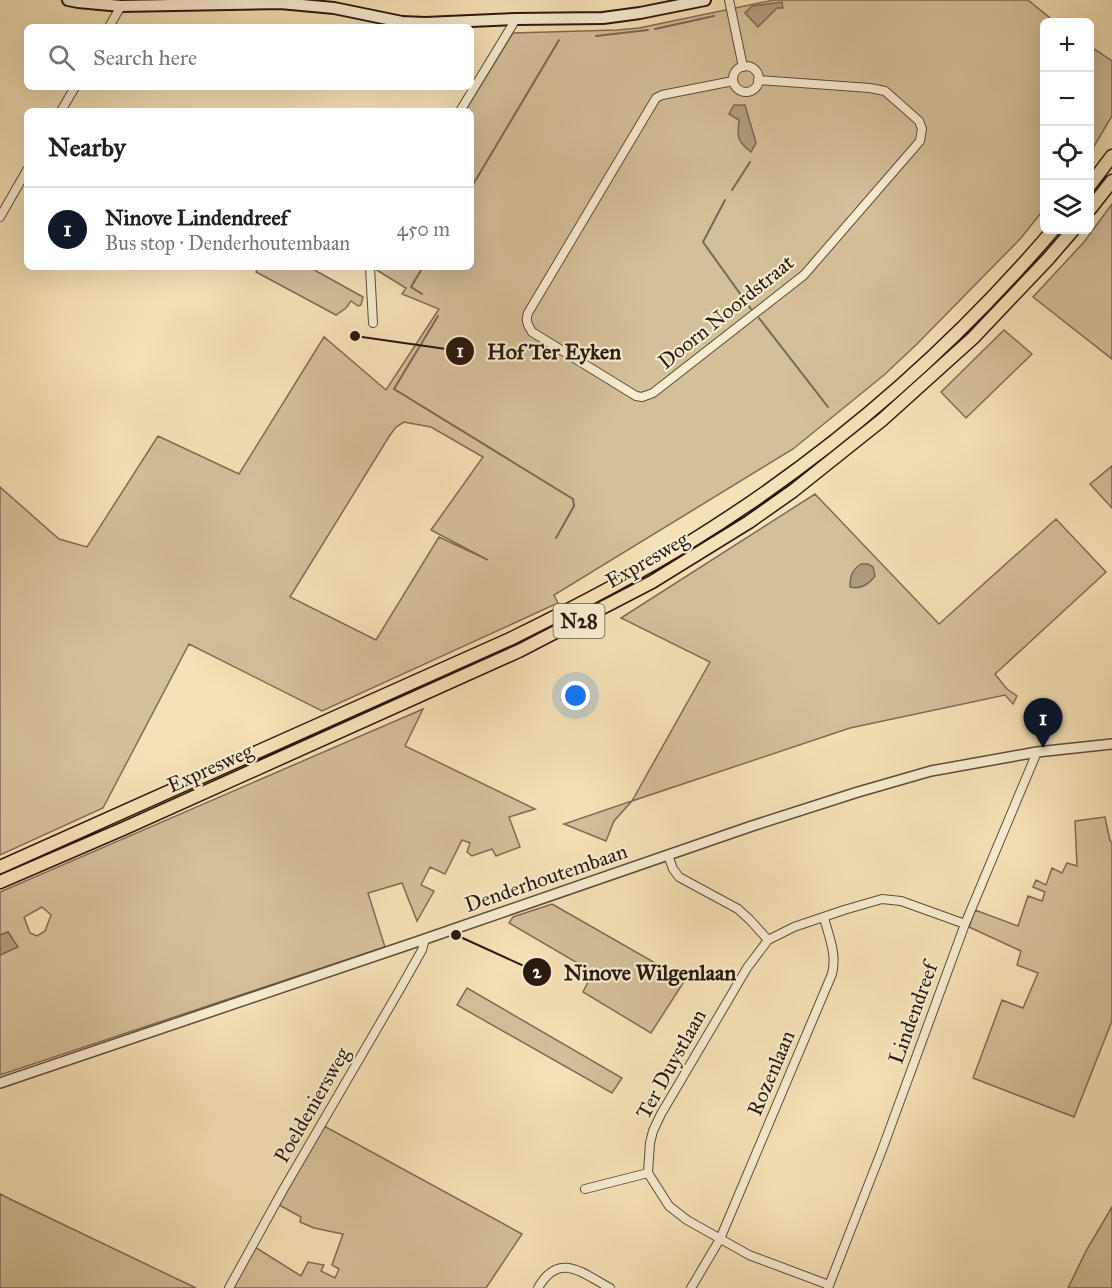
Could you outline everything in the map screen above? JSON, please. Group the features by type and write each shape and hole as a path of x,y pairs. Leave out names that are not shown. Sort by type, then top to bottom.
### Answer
{"highway":[{"path":"1093,180 1112,156"},
{"path":"1094,203 1112,181"},
{"name":"Expresweg","path":"0,867 510,639 574,608 690,542 784,479 896,390 964,326 1049,234"},
{"name":"Expresweg","path":"0,882 519,651 642,588 679,566 793,491 882,420 973,338 1070,234"}],"main road":[{"path":"68,0 122,6 280,3 334,8 402,22 425,23 603,18 705,0"}],"street":[{"path":"729,0 743,67"},
{"path":"111,24 122,6"},
{"path":"474,88 516,19"},
{"path":"743,67 755,70 758,80 754,89 745,92 737,89 733,81 735,73 743,67"},
{"name":"Doorn Noordstraat","path":"733,81 656,98 526,318 532,332 636,396 642,397 653,393 804,275 920,141 922,129 919,122 885,91 758,80"},
{"path":"63,108 73,90"},
{"path":"462,108 473,90"},
{"path":"0,217 24,175"},
{"path":"370,270 373,323"},
{"name":"Denderhoutembaan","path":"0,1083 762,822 858,792 931,771 1037,752 1112,744"},
{"name":"Lindendreef","path":"828,1287 882,1150 965,924 1037,752"},
{"path":"668,855 679,878 738,909 768,940"},
{"name":"Ter Duystlaan","path":"648,1173 650,1143 661,1114 747,968 768,940 794,927 873,901 892,899 965,924"},
{"name":"Rozenlaan","path":"691,1288 720,1239 832,974 835,963 834,955 824,918"},
{"name":"Poeldeniersweg","path":"229,1288 422,950 425,939"},
{"path":"585,1189 648,1173 669,1206 687,1220 749,1255 828,1287"},
{"path":"538,1288 554,1269 562,1268 576,1270 610,1288"}],"shaded area":[{"path":"774,0 1028,0 1050,18 1040,18 1040,214 1021,238 917,344 884,375 793,449 554,595 558,603 322,711 189,644 103,808 0,855 0,487 59,539 87,547 158,436 239,474 324,337 386,390 439,309 402,294 406,288 377,270 474,270 474,108 467,108 513,33 639,28","holes":["404,422 431,427 483,457 431,530 488,560 439,537 376,640 290,597 390,435"]},
{"path":"782,2 783,8 777,8 758,27 745,13 752,6"},
{"path":"1094,49 1112,61 1112,116 1094,146"},
{"path":"734,105 745,105 756,143 751,152 739,138 739,120 729,114"},
{"path":"1112,204 1112,359 1033,297 1090,234 1094,234 1094,228"},
{"path":"257,270 314,270 363,297 361,305 358,306 351,301 336,315 256,272"},
{"path":"1004,330 1032,354 966,418 941,392"},
{"path":"1112,466 1112,508 1090,484"},
{"path":"815,494 939,624 1056,519 1106,572 995,674 1007,689 1017,696 1013,704 1005,695 850,728 632,801 710,662 621,618"},
{"path":"861,564 873,567 875,576 864,586 850,587 852,574"},
{"path":"423,709 405,746 535,809 509,817 520,847 496,856 492,849 472,856 467,852 470,843 462,840 445,874 430,867 421,885 434,891 417,921 402,883 368,893 385,947 0,1075 0,955 17,947 8,932 0,935 0,892","holes":["42,907 51,915 45,931 37,936 30,933 24,917"]},
{"path":"632,801 614,821 606,841 564,824"},
{"path":"1105,817 1112,842 1112,1021 1074,1117 973,1078 1002,1000 1023,1008 1038,973 1017,965 1021,951 969,927 975,910 1018,926 1028,896 1042,901 1045,892 1033,887 1036,880 1046,885 1052,868 1062,873 1067,863 1077,866 1075,821"},
{"path":"552,904 685,980 651,1033 583,992 593,972 509,923 513,917"},
{"path":"8,932 18,947 0,955 0,935"},
{"path":"467,988 622,1078 612,1093 457,1005"},
{"path":"324,1126 522,1234 486,1288 232,1288 255,1247 301,1276 308,1262 324,1265 321,1271 335,1278 339,1269 332,1265 343,1234 314,1228 300,1222 301,1217 279,1205"},
{"path":"0,1194 12,1200 196,1288 0,1288"},
{"path":"1112,1207 1112,1288 1068,1288 1087,1249"}],"waterway":[{"path":"655,29 714,16"},
{"path":"596,36 648,30"},
{"path":"474,183 559,40"},
{"path":"732,190 750,162"},
{"path":"725,200 703,242 751,309"},
{"path":"421,270 411,287 422,294"},
{"path":"438,316 394,389 573,499 574,506 556,538"},
{"path":"759,318 828,407"}],"place":[{"name":"Hof Ter Eyken","path":"355,336"},
{"name":"Ninove Lindendreef","path":"1043,748"},
{"name":"Ninove Wilgenlaan","path":"456,935"}]}
